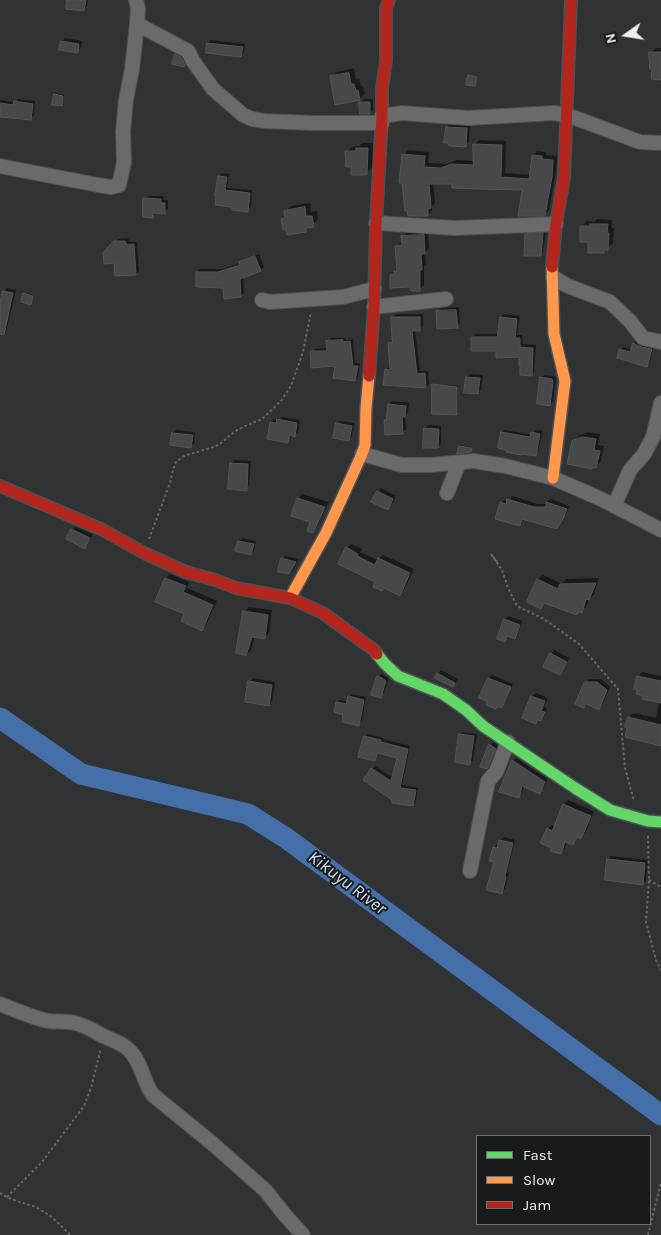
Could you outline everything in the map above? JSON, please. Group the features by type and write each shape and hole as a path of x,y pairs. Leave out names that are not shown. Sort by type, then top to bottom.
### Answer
{"street":[{"path":"0,166 98,185 111,187 119,185 124,162 123,131 126,100 137,24 138,10 136,0"},
{"path":"290,598 326,533 365,445 374,307 382,89 386,60 386,8 389,0"},
{"path":"553,478 565,380 554,334 552,263 564,178 571,0"},
{"path":"137,24 188,51 192,61 213,88 243,115 252,119 313,123 382,119 402,113 468,118 554,113 567,115 640,142 661,143"},
{"path":"376,223 455,228 556,224"},
{"path":"553,277 568,286 610,302 630,321 643,338 661,342"},
{"path":"262,300 270,302 315,300 343,297 374,289"},
{"path":"374,307 446,299"},
{"path":"614,506 630,470 644,454 653,437 661,403"},
{"path":"362,454 402,465 432,465 474,461 553,478 661,530"},
{"path":"447,493 459,462"},
{"path":"0,486 103,530 144,553 186,572 236,588 290,598 322,613 374,650 398,676 443,694 466,710 483,726 610,810 643,820 661,822"},
{"path":"470,870 488,781 496,772 508,742"},
{"path":"0,1004 49,1021 65,1021 78,1024 129,1049 135,1057 153,1095 213,1144 266,1191 303,1235"}],"path":[{"path":"144,553 176,462 184,456 214,447 238,429 262,419 281,400 291,386 303,352 315,300"},
{"path":"497,562 491,554 502,570 517,606 544,619 579,644 618,689 626,768 643,820 649,880 646,922 656,960 661,970"},
{"path":"649,880 661,887"},
{"path":"7,1197 42,1162 84,1106 91,1088 104,1036"},
{"path":"651,1223 661,1182"},
{"path":"0,1193 34,1206 70,1235"}],"building":[{"path":"67,0 86,0 84,11 66,9"},
{"path":"61,41 79,44 78,53 59,50"},
{"path":"207,43 243,47 241,57 206,53"},
{"path":"649,52 661,52 661,80 651,79 652,70 650,69"},
{"path":"175,54 181,57 185,64 184,67 172,64"},
{"path":"349,73 351,84 354,84 356,91 358,90 360,100 335,105 330,76"},
{"path":"468,75 477,77 475,86 466,85"},
{"path":"54,94 63,96 62,106 52,105"},
{"path":"14,101 33,104 31,120 0,117 0,103 13,105"},
{"path":"359,102 370,102 370,114 360,114"},
{"path":"446,127 467,128 466,147 449,146 448,143 444,143"},
{"path":"473,144 502,145 501,177 529,179 532,155 542,156 542,159 553,160 545,216 518,216 522,190 452,188 452,184 429,184 431,208 428,209 428,216 408,216 407,211 405,211 402,183 399,183 402,154 425,156 424,167 441,168 451,164 473,165"},
{"path":"356,148 368,148 367,175 351,175 351,167 346,167 345,151 356,151"},
{"path":"218,176 227,177 225,190 250,193 248,212 232,210 232,207 215,205"},
{"path":"143,198 161,199 161,203 165,203 165,214 153,213 153,218 143,217"},
{"path":"305,207 306,216 312,216 314,227 306,228 306,232 287,235 286,229 283,230 281,219 285,218 284,211"},
{"path":"590,224 608,224 608,250 604,250 604,253 588,253 588,242 580,242 580,226 590,226"},
{"path":"543,233 541,256 524,256 525,234"},
{"path":"424,235 425,254 421,254 420,291 411,291 410,287 390,288 390,275 397,271 395,246 402,245 401,236"},
{"path":"114,241 125,241 127,245 134,244 136,275 115,276 114,263 104,264 103,253"},
{"path":"255,256 261,271 240,279 241,297 224,299 223,288 196,287 196,272 218,272 240,265 239,262"},
{"path":"3,291 13,293 4,335 0,334 0,302"},
{"path":"23,293 33,296 31,305 21,302"},
{"path":"456,310 458,328 437,329 436,311"},
{"path":"391,317 420,317 420,331 412,331 417,374 425,373 426,388 383,385 385,369 390,370 388,343 392,342"},
{"path":"500,317 517,319 515,338 520,338 520,347 533,348 532,376 520,375 519,357 496,358 496,351 471,351 471,337 497,337"},
{"path":"343,340 343,342 350,341 353,366 358,366 355,381 333,378 335,366 311,368 310,351 327,351 326,341"},
{"path":"633,343 652,349 647,367 617,358 619,349 630,352"},
{"path":"466,377 480,378 478,394 464,393"},
{"path":"540,377 552,379 550,406 537,404"},
{"path":"432,384 457,387 457,415 432,414"},
{"path":"388,404 406,406 405,417 402,417 403,434 385,435 384,420 386,420"},
{"path":"277,419 297,423 295,437 290,435 288,443 267,439 270,422 276,423"},
{"path":"336,423 352,426 349,441 333,438"},
{"path":"424,428 439,429 438,448 423,448"},
{"path":"501,432 530,437 531,432 540,434 536,456 506,452 506,450 498,448"},
{"path":"172,433 193,435 191,448 170,445"},
{"path":"582,437 596,439 594,450 600,451 596,468 592,467 592,469 567,464 572,441"},
{"path":"459,446 472,448 471,452 457,454"},
{"path":"230,463 248,464 247,491 228,489"},
{"path":"377,491 393,499 388,510 371,502"},
{"path":"297,498 325,507 313,533 307,531 310,522 291,516"},
{"path":"507,499 534,507 546,507 546,502 567,509 557,529 522,519 520,526 495,519 500,502 506,504"},
{"path":"71,529 90,538 85,549 66,539"},
{"path":"238,541 254,544 251,555 235,551"},
{"path":"346,547 358,554 357,556 375,565 378,558 410,573 400,596 384,588 382,591 373,587 375,582 338,564"},
{"path":"281,558 296,562 289,574 278,572"},
{"path":"165,578 186,586 183,592 213,605 202,631 181,621 184,614 155,602"},
{"path":"537,579 558,589 560,584 596,583 589,600 586,599 582,613 578,612 577,615 544,603 541,609 527,602"},
{"path":"243,611 268,615 265,639 252,637 246,656 236,653"},
{"path":"504,619 520,625 515,639 507,636 505,642 497,639"},
{"path":"550,653 567,662 560,675 543,667"},
{"path":"437,673 455,683 453,687 434,678"},
{"path":"377,676 386,681 381,698 371,695"},
{"path":"637,676 661,681 661,703 642,699 643,696 636,694 637,690 634,689"},
{"path":"488,678 511,687 502,708 497,706 496,709 486,705 487,701 479,698"},
{"path":"248,681 272,685 269,706 245,702"},
{"path":"585,682 597,682 607,690 599,710 586,704 584,708 575,704"},
{"path":"348,696 364,700 359,726 342,722 343,715 334,712 336,702 346,704"},
{"path":"531,696 545,701 541,711 545,712 541,721 537,720 536,724 522,718"},
{"path":"628,717 661,725 661,746 625,737"},
{"path":"459,734 474,736 470,765 455,762"},
{"path":"364,736 408,749 400,788 416,790 413,806 392,803 392,800 363,780 371,768 391,781 397,758 378,753 375,761 358,757"},
{"path":"489,744 496,749 487,769 480,767"},
{"path":"512,760 545,782 540,794 522,786 519,798 499,792"},
{"path":"563,804 591,816 581,839 577,837 573,845 565,842 561,854 550,851 551,848 540,843 547,828 552,831"},
{"path":"499,840 513,843 502,894 486,890 494,862 489,861 493,847 497,848"},
{"path":"607,859 645,863 643,885 605,880"}],"waterway":[{"name":"Kikuyu River","path":"0,718 81,774 248,814 286,838 661,1115"}],"traffic: fast":[{"path":"377,654 398,676 443,694 466,710 483,726 610,810 648,821 661,822"}],"traffic: slow":[{"path":"552,267 554,334 565,381 553,478"},
{"path":"290,598 326,533 362,454 365,445 369,376"}],"traffic: jam":[{"path":"369,376 374,307 382,89 386,60 386,8 389,0"},
{"path":"552,267 556,224 564,178 571,0"},
{"path":"0,486 103,530 144,553 186,572 236,588 290,598 323,613 377,654"}]}
